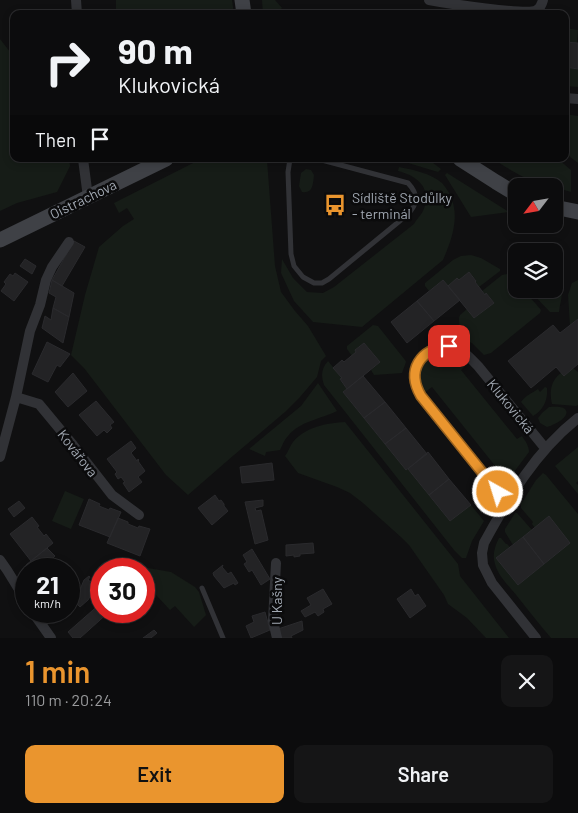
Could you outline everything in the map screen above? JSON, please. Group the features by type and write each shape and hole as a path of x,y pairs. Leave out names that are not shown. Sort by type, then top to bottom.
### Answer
{"street":[{"path":"429,0 485,10"},
{"path":"83,162 88,197"},
{"name":"Oistrachova","path":"0,240 160,162"},
{"path":"465,162 508,189"},
{"path":"563,209 578,212"},
{"path":"0,457 16,398 30,331 40,306 46,280 52,267 69,242"},
{"name":"Klukovická","path":"507,502 421,396 417,389 415,378 418,362 426,354 438,348 449,346 466,354 546,448"},
{"name":"Kovářova","path":"16,398 39,404 112,495 139,515"},
{"path":"536,638 492,583 483,564 482,553 484,543 507,502 534,462 565,428 578,418"},
{"path":"0,560 15,583"},
{"name":"U Kašny","path":"276,563 273,621 277,638"},
{"path":"40,623 51,638"}],"lane":[{"path":"290,162 288,172 291,254 294,266 303,277 322,283 330,279 413,210 416,203 416,197 408,183 329,162"},
{"path":"202,588 223,638"}],"shaded area":[{"path":"116,0 232,0 233,10 116,10"},
{"path":"262,0 275,0 282,8 279,10 263,10"},
{"path":"569,29 578,30 577,43 569,42"},
{"path":"0,39 10,52 10,162 69,162 70,166 57,192 17,203 0,211"},
{"path":"569,68 578,69 578,87 569,86"},
{"path":"569,115 578,116 578,163 569,156"},
{"path":"195,162 267,162 275,266 281,292 308,326 326,356 321,361 317,377 300,397 188,495 166,475 84,368 71,355 85,295 99,247 134,219 127,208 119,213 114,203"},
{"path":"405,162 432,162 441,169 438,172"},
{"path":"498,162 562,162 571,170 571,192 563,190 563,178 527,178"},
{"path":"399,167 427,174 442,183 453,201 454,227 443,260 362,327 313,322 294,301 281,273 282,259 293,278 307,292 323,293 334,287 414,224 423,211 426,203 425,190 412,176 398,171"},
{"path":"306,169 311,170 314,175 312,188 302,192 299,186 301,173"},
{"path":"447,173 508,212 471,217 445,175"},
{"path":"471,255 481,258 500,269 500,271 479,287 469,272 448,286 443,280 429,291 425,286 425,283 453,260 461,256"},
{"path":"508,274 508,298 530,298 541,310 540,313 491,353 484,355 472,343 460,338 459,318 467,309 474,318 494,303 482,291 502,275"},
{"path":"578,280 578,319 570,326 568,295 572,283"},
{"path":"537,298 561,298 559,312 550,312"},
{"path":"373,325 378,326 405,360 402,373 374,375 371,370 380,362 364,343 355,350 356,352 352,356 347,349 347,346"},
{"path":"445,352 458,355 468,363 461,370 517,439 522,436 527,444 529,452 511,476 505,479 497,477 492,471 496,467 432,387 424,393 421,379 423,366 431,357"},
{"path":"328,361 342,378 340,380 347,389 343,392 450,521 471,505 484,521 472,541 466,558 462,558 454,550 324,385 322,373"},
{"path":"573,368 578,372 578,405 552,404 551,391 555,379 561,373 564,376"},
{"path":"318,383 337,411 298,427 284,441 280,450 266,452 265,456 249,449 301,406"},
{"path":"545,387 547,388 546,401 540,411 533,416 521,402 531,393 538,389 540,392"},
{"path":"549,407 562,407 565,409 566,415 560,421 547,427 540,423 538,418"},
{"path":"345,422 458,564 460,576 509,638 486,638 467,618 448,604 444,595 402,538 350,493 298,473 285,456 293,442 310,429 331,423"},
{"path":"578,447 578,481 576,483 578,485 578,494 555,466"},
{"path":"543,473 578,514 578,638 551,638 501,577 494,560 495,547 499,538 501,538 510,547 518,585 570,543 549,517 535,528 532,524 533,522 521,508 521,504 536,480"},
{"path":"65,491 84,499 71,529 52,521"},
{"path":"515,513 532,530 513,545 505,529"},
{"path":"155,569 171,572 195,587 199,592 206,615 194,627 175,606 170,610 155,594"}],"building":[{"path":"569,42 578,43 578,69 569,68"},
{"path":"74,241 85,247 62,286 52,280"},
{"path":"25,259 36,266 32,274 20,266"},
{"path":"469,272 485,295 486,293 494,303 474,318 448,286 457,278 459,280"},
{"path":"15,273 28,282 14,301 1,291 6,284 4,282 10,274 13,276"},
{"path":"52,280 74,293 69,317 53,308 56,297 49,293"},
{"path":"443,280 460,300 434,321 417,301"},
{"path":"417,301 434,321 407,343 391,322"},
{"path":"53,308 69,317 63,343 42,328 45,316 51,320"},
{"path":"578,319 578,364 564,376 556,367 531,388 508,361 553,325 560,333"},
{"path":"47,342 70,354 60,367 57,365 48,382 32,374"},
{"path":"364,343 380,362 347,389 340,379 342,378 333,368 342,360 344,362"},
{"path":"73,373 87,391 68,407 55,392"},
{"path":"363,376 385,402 364,418 343,392"},
{"path":"96,401 114,422 110,425 112,428 107,433 104,430 97,436 79,415"},
{"path":"385,402 406,428 385,444 364,418"},
{"path":"406,428 427,454 406,470 385,444"},
{"path":"131,441 136,448 131,453 137,461 139,460 145,471 138,477 142,482 129,492 123,483 125,482 121,477 118,479 115,474 117,472 107,459"},
{"path":"428,452 449,479 429,495 408,469"},
{"path":"272,463 274,480 242,483 240,467"},
{"path":"449,479 471,505 450,521 429,495"},
{"path":"215,495 219,501 221,500 228,511 212,525 198,508"},
{"path":"89,499 100,504 99,506 121,512 110,537 79,525"},
{"path":"263,500 263,506 255,508 256,511 261,510 268,540 255,544 245,502"},
{"path":"19,501 25,508 14,517 8,509"},
{"path":"549,516 570,543 544,564 523,537"},
{"path":"32,517 44,536 46,534 53,543 35,558 29,558 10,534"},
{"path":"118,518 138,528 139,526 150,529 140,556 107,543"},
{"path":"523,537 544,564 518,585 496,558"},
{"path":"313,543 314,553 300,554 300,556 294,557 294,555 286,556 286,545"},
{"path":"47,548 55,556 53,558 35,558"},
{"path":"252,549 270,579 261,585 252,570 249,572 244,564 247,562 243,555"},
{"path":"223,565 222,567 228,574 231,572 238,583 224,588 214,576 213,573"},
{"path":"90,577 88,580 90,581 90,597 80,607 80,590 84,580"},
{"path":"323,589 332,604 323,609 324,612 318,616 315,612 305,617 301,611 311,605 307,598"},
{"path":"411,589 415,596 418,594 426,606 410,618 397,599"},
{"path":"265,612 270,630 251,638 246,626 254,622 252,616"},
{"path":"90,613 90,623 97,623 80,638 73,638 68,632"},
{"path":"302,621 303,630 291,636 292,638 282,638 278,629"},
{"path":"154,630 157,633 151,638 143,638"}],"place":[{"name":"Sídliště Stodůlky - terminál","path":"335,205"}],"route":[{"path":"449,346 430,351 418,362 415,370 417,389 498,492"}]}
